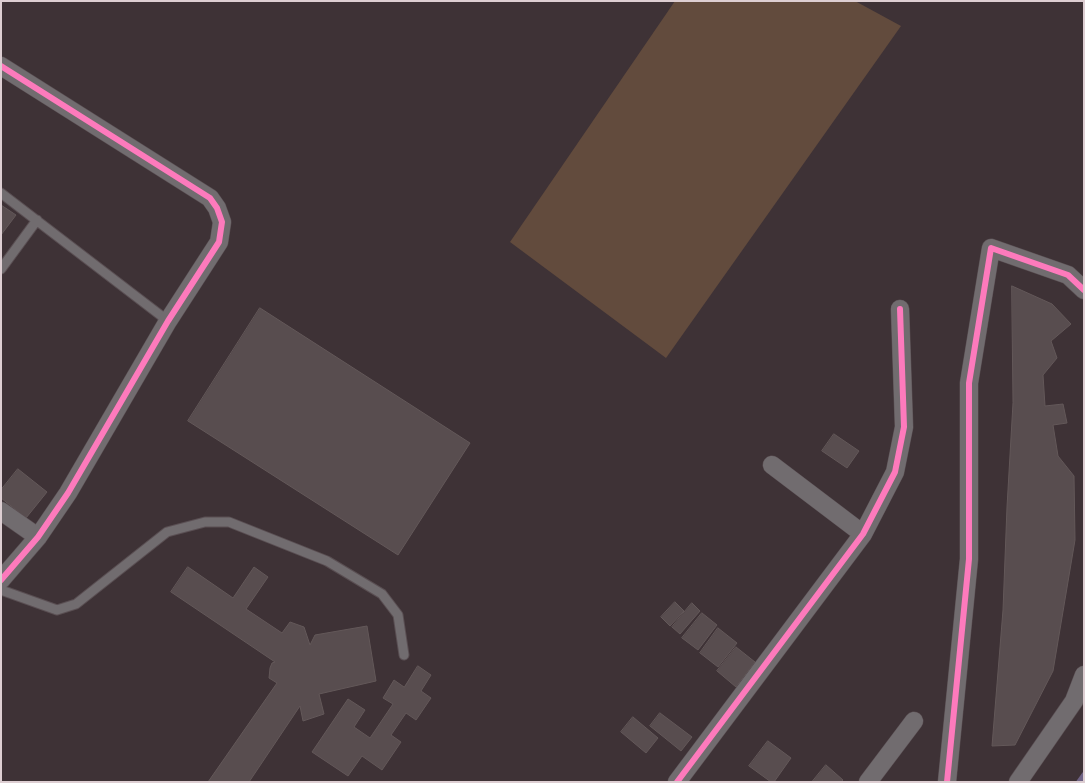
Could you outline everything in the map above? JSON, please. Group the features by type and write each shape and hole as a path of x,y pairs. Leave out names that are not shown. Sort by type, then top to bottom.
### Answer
{"street":[{"path":"1,66 210,198 218,208 222,222 219,242 168,321 68,493 38,537 1,580"},
{"path":"947,782 969,559 969,383 991,248 1068,275 1084,290"},
{"path":"677,782 863,534 894,472 904,427 900,309"},
{"path":"772,465 863,534"},
{"path":"1,511 38,537"},
{"path":"1018,782 1074,701 1084,674"},
{"path":"868,782 914,721"}],"lane":[{"path":"1,193 168,321"},
{"path":"1,269 38,220"},
{"path":"1,590 57,610 76,604 167,532 205,522 229,522 327,561 382,594 398,615 404,655"}],"shaded area":[{"path":"675,1 855,1 901,26 666,358 510,242"}],"building":[{"path":"1,205 16,215 1,235"},
{"path":"1012,286 1052,304 1071,324 1051,341 1057,358 1043,375 1045,406 1063,404 1067,423 1053,425 1058,456 1074,476 1075,540 1053,671 1015,745 992,746 1003,610 1013,403"},
{"path":"260,308 470,443 398,555 188,421"},
{"path":"834,434 859,451 847,468 822,451"},
{"path":"18,469 47,492 26,518 1,498 1,490"},
{"path":"188,567 233,598 254,567 268,577 246,609 282,633 290,622 304,627 310,645 315,635 367,626 376,681 319,694 324,714 303,721 300,706 249,782 208,782 277,683 269,678 270,668 272,663 275,662 171,592"},
{"path":"675,602 684,611 670,626 661,617"},
{"path":"692,603 700,611 680,634 672,627"},
{"path":"702,613 717,625 698,650 682,638"},
{"path":"718,628 737,643 718,667 700,653"},
{"path":"736,647 755,662 736,687 717,671"},
{"path":"418,666 431,675 421,691 431,698 416,720 406,713 391,735 401,742 382,770 362,756 348,776 312,752 348,699 365,710 354,727 370,738 393,704 383,698 394,680 404,687"},
{"path":"660,713 692,737 681,751 650,726"},
{"path":"633,717 658,738 646,753 621,732"},
{"path":"768,741 791,758 774,782 771,782 749,766"},
{"path":"826,765 843,780 841,782 812,782"}],"waterway":[{"path":"1079,782 1084,775"}],"cycle path":[{"path":"1,66 210,198 217,208 222,222 219,242 168,321 68,493 38,537 1,580"},
{"path":"947,782 969,559 969,383 991,248 1068,275 1084,290"},
{"path":"677,782 863,534 895,472 904,427 900,309"}]}
